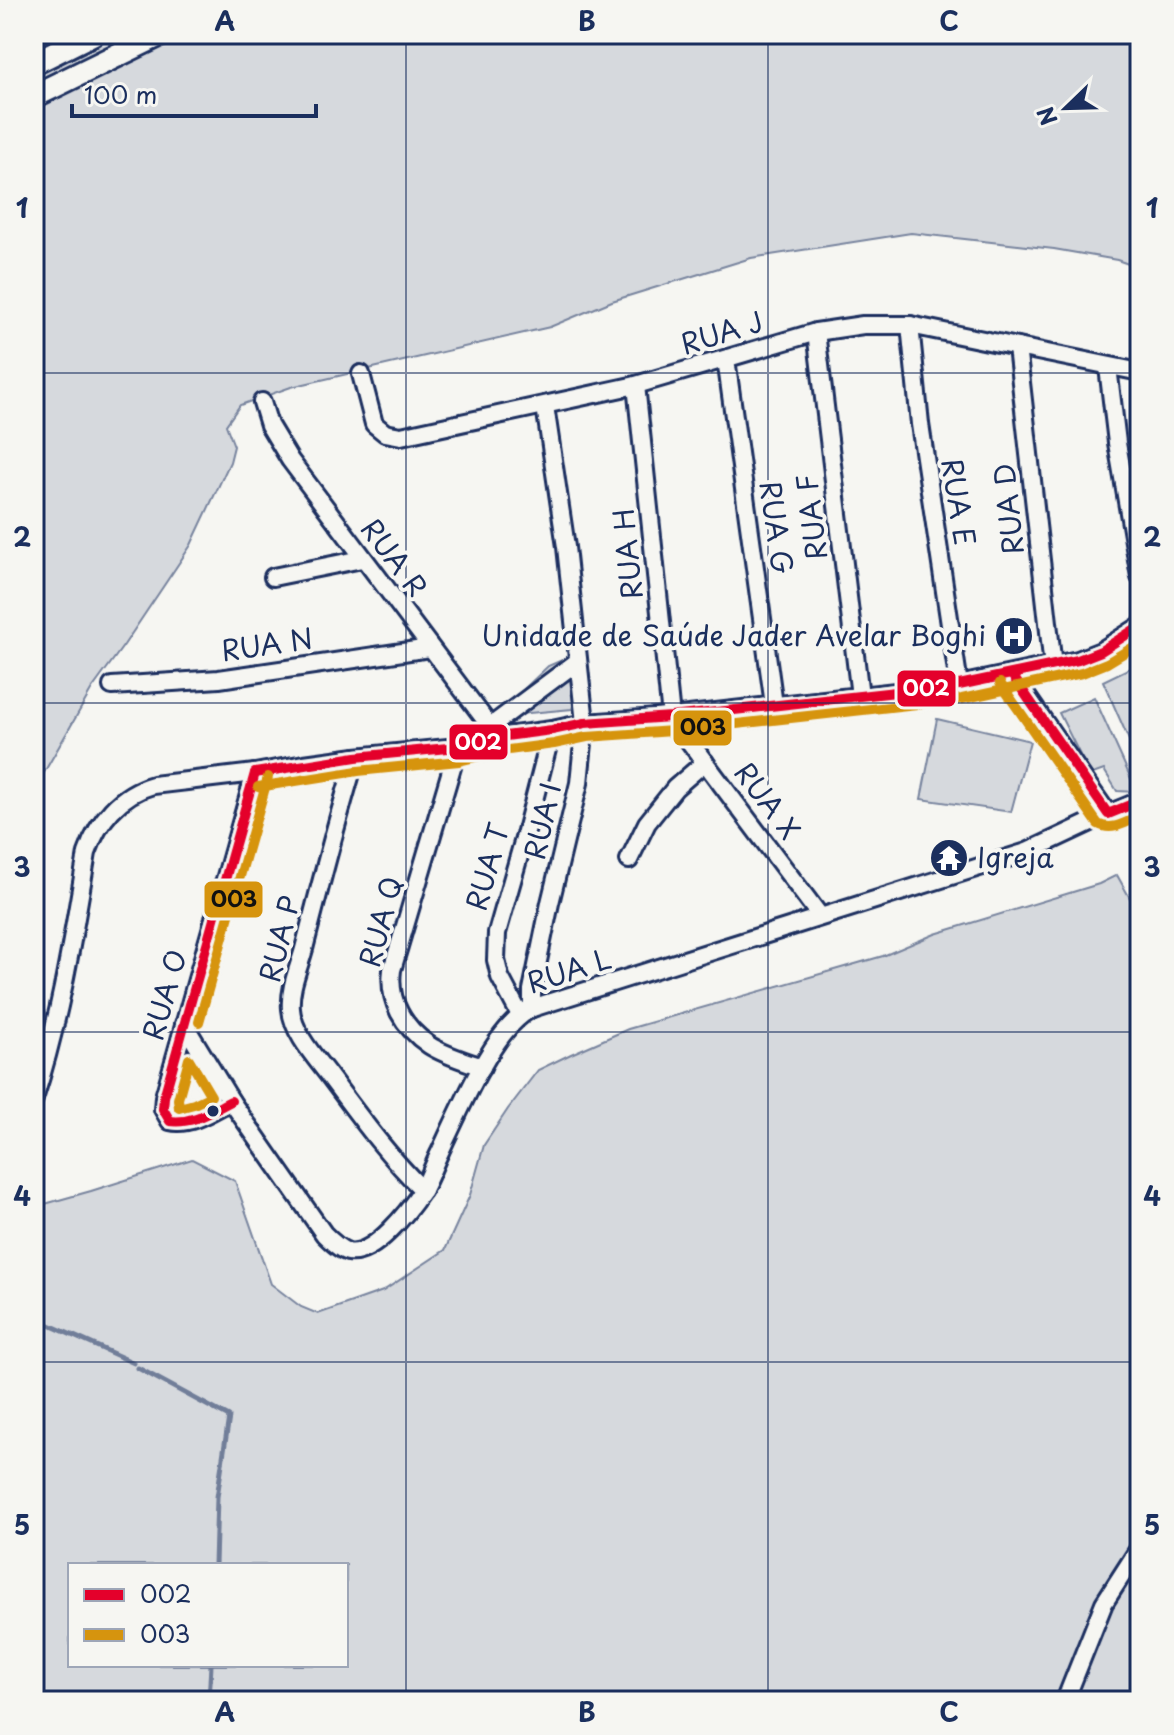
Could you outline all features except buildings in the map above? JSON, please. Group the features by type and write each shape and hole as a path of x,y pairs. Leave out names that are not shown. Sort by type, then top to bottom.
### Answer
{"street":[{"path":"34,63 92,34"},
{"path":"34,96 161,34"},
{"name":"RUA J","path":"361,374 374,424 392,435 401,436 636,385 816,332 863,325 910,325 1140,372"},
{"name":"RUA E","path":"910,325 920,424 959,685"},
{"name":"RUA F","path":"816,332 860,696"},
{"name":"RUA D","path":"1017,347 1053,667"},
{"name":"RUA G","path":"726,359 774,705"},
{"path":"1108,367 1117,443 1140,577"},
{"name":"RUA H","path":"636,385 671,717"},
{"name":"RUA R","path":"262,402 279,445 494,732"},
{"name":"RUA I","path":"526,1011 579,783 585,723 566,547 545,406"},
{"path":"273,577 362,559"},
{"path":"494,732 552,730 585,723 671,717 959,685 1078,660 1101,651 1140,626"},
{"name":"RUA N","path":"112,686 219,679 430,648"},
{"path":"34,1099 60,996 87,853 103,821 128,795 153,785 356,757 458,747 494,732 578,661"},
{"path":"1012,675 1108,814"},
{"name":"RUA X","path":"671,717 820,916"},
{"name":"RUA T","path":"526,1011 500,977 496,960 497,933 552,730"},
{"name":"RUA Q","path":"458,747 390,985 397,1010 413,1032 431,1047 482,1067"},
{"name":"RUA P","path":"356,757 292,985 291,1009 298,1032 317,1060 392,1157 423,1190"},
{"path":"629,860 647,823 675,788 705,762"},
{"name":"RUA O","path":"231,1101 193,1120 170,1121 163,1109 255,773"},
{"name":"RUA L","path":"184,1024 231,1101 324,1234 347,1252 361,1250 391,1230 423,1190 482,1067 505,1032 526,1011 1027,852 1140,801"},
{"path":"1065,1701 1104,1603 1140,1547"}],"shaded area":[{"path":"98,34 1140,34 1140,268 1117,260 1054,249 911,233 751,258 612,301 550,327 291,387 240,405 226,425 234,446 230,462 191,545 92,689 34,790 34,66"},
{"path":"569,657 576,683 572,709 508,715 505,707 548,666"},
{"path":"1140,663 1140,765 1103,681"},
{"path":"1094,697 1137,792 1117,791 1104,770 1090,775 1059,713"},
{"path":"937,719 1030,741 1011,812 921,799"},
{"path":"1117,875 1140,916 1140,1045 1133,1073 1140,1101 1140,1701 34,1701 34,1207 192,1159 235,1181 271,1284 301,1307 318,1314 383,1291 445,1250 470,1195 484,1145 538,1070 628,1029 883,956 935,934 1099,884"}],"waterway":[{"path":"34,1318 134,1363"},
{"path":"138,1368 229,1417 217,1497 215,1563"},
{"path":"209,1701 211,1667"}],"transit line":[{"name":"002","path":"255,773 356,757 458,747 585,723 671,717 959,685 1078,660 1101,651 1140,626"},
{"name":"003","path":"258,787 358,771 459,761 587,737 673,731 962,699 1082,673 1107,663 1140,643"},
{"name":"002","path":"1012,675 1108,814 1140,801"},
{"name":"003","path":"1000,683 1098,824 1114,827 1140,816"},
{"name":"002","path":"231,1101 186,1121 170,1121 163,1109 255,773"},
{"name":"003","path":"199,1022 268,777"},
{"name":"003","path":"189,1059 211,1096 179,1108 178,1099 189,1059"}],"place":[{"name":"Unidade de Saúde Jader Avelar Boghi","path":"1014,636"},
{"name":"Igreja","path":"949,858"}]}
